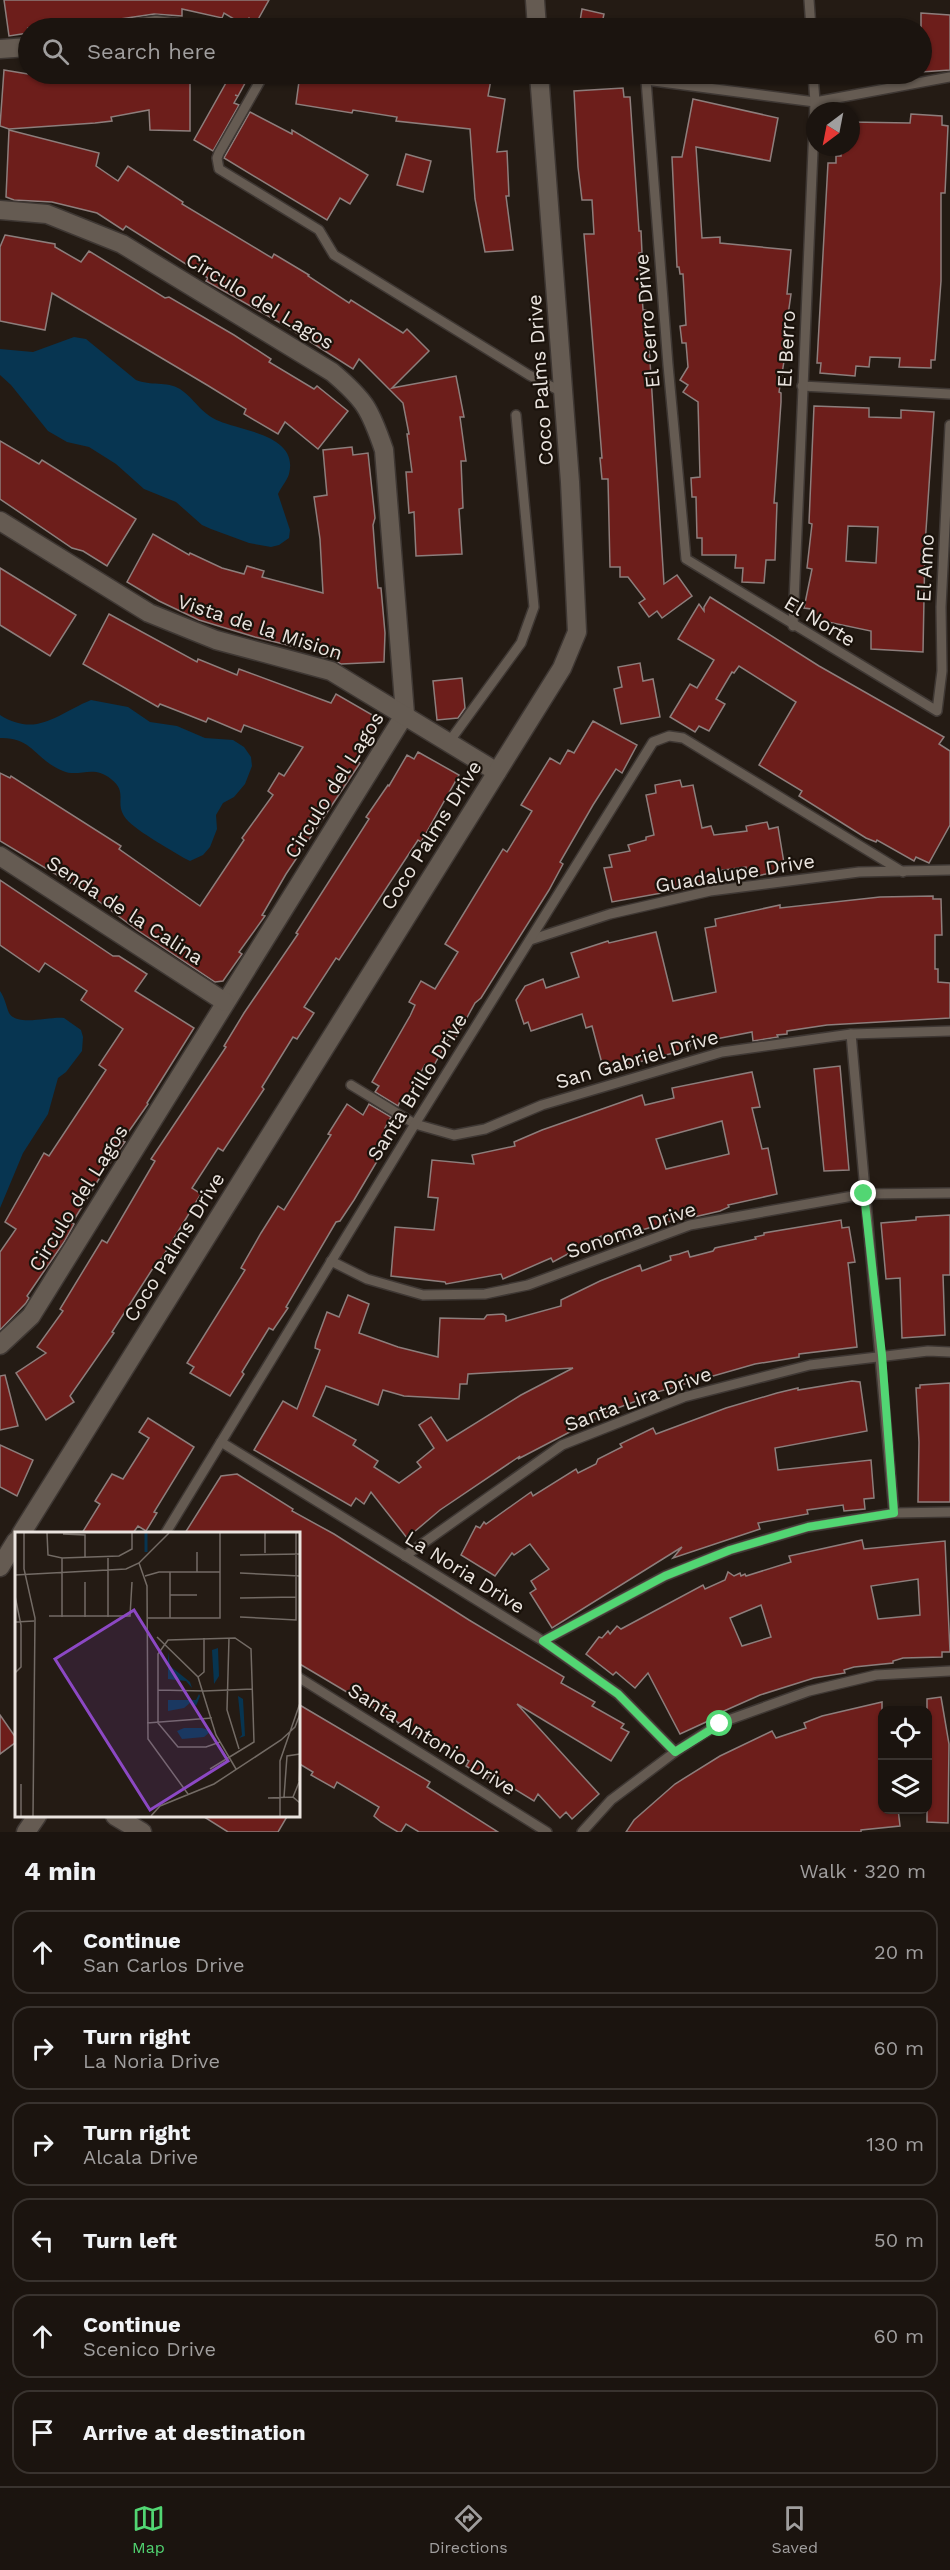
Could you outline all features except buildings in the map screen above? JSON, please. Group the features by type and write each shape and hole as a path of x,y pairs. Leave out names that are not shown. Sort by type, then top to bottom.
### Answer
{"street":[{"path":"535,0 536,18"},
{"path":"0,49 18,48"},
{"name":"Coco Palms Drive","path":"22,1532 562,668 577,632 564,393 540,84"},
{"name":"Circulo del Lagos","path":"0,210 47,214 122,244 332,372 357,394 373,416 384,450 405,714 31,1316 0,1345"},
{"name":"Vista de la Mision","path":"0,521 149,613 216,640 332,671 497,772"},
{"name":"Senda de la Calina","path":"0,856 225,1002"},
{"path":"0,1568 15,1543"},
{"path":"26,1832 36,1817"},
{"path":"118,1817 142,1832"}],"lane":[{"path":"809,0 810,18"},
{"path":"932,80 950,77"},
{"path":"258,84 219,153 217,164 219,169 319,230 334,255 529,375 564,393"},
{"name":"El Cerro Drive","path":"646,84 686,559"},
{"name":"El Cerro Drive","path":"677,84 815,102"},
{"name":"El Berro","path":"814,84 815,102"},
{"path":"815,102 912,84"},
{"name":"El Berro","path":"793,626 813,156"},
{"path":"802,386 950,394"},
{"path":"449,742 521,643 534,608 516,415"},
{"name":"El Amo","path":"937,711 942,671 941,607 950,425"},
{"name":"El Norte","path":"686,559 793,626 937,711"},
{"name":"Santa Brillo Drive","path":"166,1532 415,1124 653,742 669,736 682,738 903,872"},
{"name":"Guadalupe Drive","path":"530,940 610,914 710,891 859,872 950,870"},
{"name":"San Gabriel Drive","path":"351,1085 415,1124 454,1135 485,1130 542,1105 722,1052 851,1034 950,1031"},
{"path":"851,1034 864,1194 882,1355 894,1513"},
{"name":"Sonoma Drive","path":"331,1261 367,1279 423,1295 485,1294 528,1285 690,1226 864,1194 950,1193"},
{"name":"Santa Lira Drive","path":"405,1556 562,1445 684,1397 810,1365 882,1355 950,1352"},
{"name":"La Noria Drive","path":"221,1442 543,1641 618,1694 675,1752"},
{"path":"543,1641 665,1576 730,1550 808,1527 894,1513 950,1512"},
{"path":"582,1832 611,1800 675,1752 720,1724 809,1691 876,1675 950,1671"},
{"name":"Santa Antonio Drive","path":"300,1678 547,1832"}],"water":[{"path":"74,337 86,339 136,380 180,389 212,418 266,437 286,451 290,461 289,474 278,494 290,530 289,538 271,547 249,543 211,529 202,525 176,502 144,489 116,464 89,447 67,442 48,431 11,385 0,375 0,349 33,352"},
{"path":"91,700 128,707 150,722 177,726 205,738 233,740 244,747 251,757 252,766 245,784 234,797 223,803 216,815 217,829 210,847 203,855 190,861 135,827 124,816 119,788 111,779 98,772 69,773 63,771 20,741 0,738 0,715 13,722 36,724 57,717"},
{"path":"0,991 13,1017 26,1020 64,1018 81,1030 83,1037 82,1051 66,1072 58,1078 48,1114 23,1153 0,1208"}],"route":[{"path":"720,1724 675,1752 618,1694 543,1641 665,1576 730,1550 808,1527 894,1513 882,1355 864,1194"}]}
